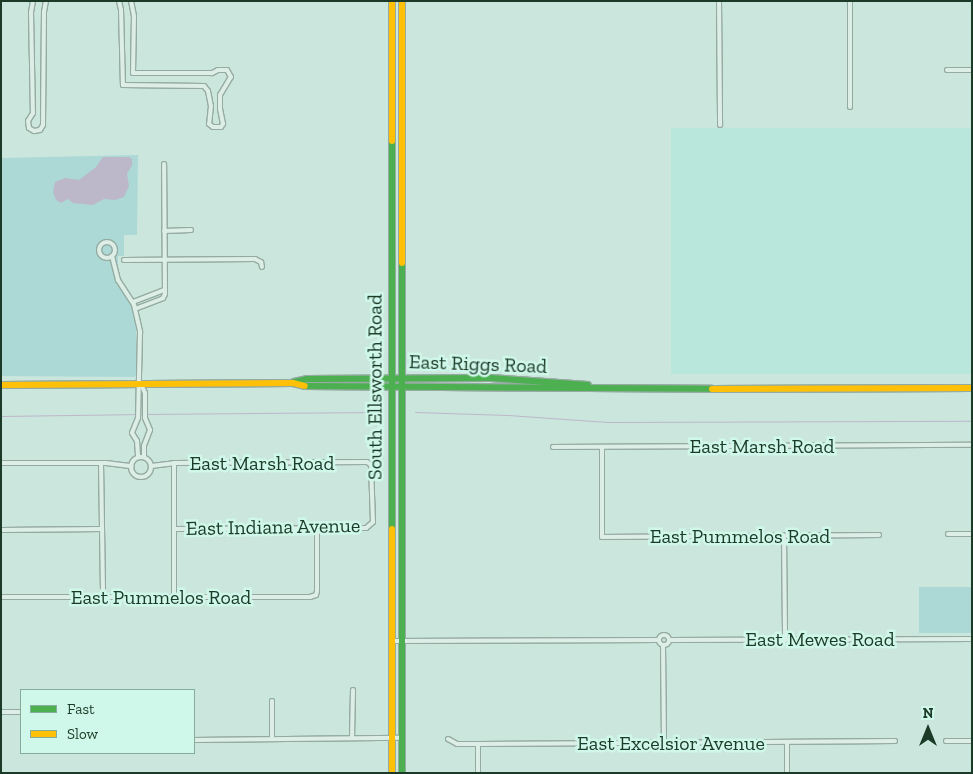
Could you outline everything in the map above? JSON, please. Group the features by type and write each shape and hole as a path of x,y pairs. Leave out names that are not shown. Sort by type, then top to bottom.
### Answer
{"main road":[{"name":"South Ellsworth Road","path":"392,1 392,773"},
{"name":"South Ellsworth Road","path":"402,1 404,378 402,773"},
{"path":"392,16 402,15"},
{"path":"392,126 402,127"},
{"name":"East Riggs Road","path":"293,383 307,378 490,378 633,389"},
{"name":"East Riggs Road","path":"1,384 293,383 308,387 633,389 972,388"}],"street":[{"path":"33,1 31,12 33,114 28,121 28,125 31,130 37,131 43,125 42,118 45,102 44,12 46,1"},
{"path":"119,1 121,10 123,86 204,86 208,91 211,106 209,124 213,127 221,127 223,124 220,95 231,76 227,70 218,70 212,74 133,73 134,16 131,1"},
{"path":"719,1 720,125"},
{"path":"850,1 850,107"},
{"path":"947,70 972,70"},
{"path":"135,309 162,298 164,290 164,164"},
{"path":"164,231 191,230"},
{"path":"112,256 107,258 101,255 102,244 109,243 113,246 114,252 112,256 118,280 133,302 135,309 140,332 141,384 144,393 145,418 150,430 144,446 144,457 151,466"},
{"path":"124,260 256,259 261,262 262,267"},
{"path":"133,302 164,290"},
{"path":"150,296 152,302"},
{"path":"132,466 138,457 137,442 132,433 138,418 138,392 141,384"},
{"name":"East Marsh Road","path":"553,447 972,445"},
{"name":"East Pummelos Road","path":"602,447 602,537 879,535"},
{"path":"138,457 144,457"},
{"name":"East Marsh Road","path":"1,463 101,463 132,466 133,472 141,477 148,475 151,466 174,463 367,462 371,465 373,522 371,526"},
{"path":"101,463 102,597"},
{"path":"174,463 174,597"},
{"name":"East Indiana Avenue","path":"174,529 359,529 371,526"},
{"path":"1,530 102,529"},
{"name":"East Pummelos Road","path":"1,597 310,597 316,595 317,591 317,529"},
{"path":"948,534 972,534"},
{"path":"784,536 784,640"},
{"name":"East Mewes Road","path":"392,641 658,640 663,635 669,640 972,638"},
{"path":"658,640 663,645 664,743"},
{"path":"663,645 669,640"},
{"path":"352,738 353,690"},
{"path":"272,701 272,739"},
{"path":"1,712 20,712"},
{"path":"195,740 402,738"},
{"name":"East Excelsior Avenue","path":"448,740 457,744 895,741"},
{"path":"946,741 972,741"},
{"path":"787,742 787,773"},
{"path":"478,744 478,773"}],"shaded area":[{"path":"671,128 972,128 972,374 671,374"},
{"path":"138,155 137,235 124,235 124,256 118,256 120,277 136,305 141,319 136,321 137,374 134,377 1,376 1,158"},
{"path":"103,157 129,157 132,159 132,165 127,174 129,186 124,197 115,200 104,199 93,205 73,203 68,199 61,203 56,200 53,192 55,182 65,178 79,180 96,167"},
{"path":"919,587 972,587 972,633 919,633"}],"waterway":[{"path":"147,414 383,412"},
{"path":"415,412 508,415 608,422 972,421"},
{"path":"1,416 143,414"}],"traffic: fast":[{"path":"392,141 392,529"},
{"path":"402,263 402,773"},
{"path":"294,382 307,379 490,378 588,385"},
{"path":"305,386 712,389"}],"traffic: slow":[{"path":"392,1 392,141"},
{"path":"402,1 402,263"},
{"path":"1,385 293,383 305,386"},
{"path":"712,389 972,388"},
{"path":"392,529 392,773"}]}
